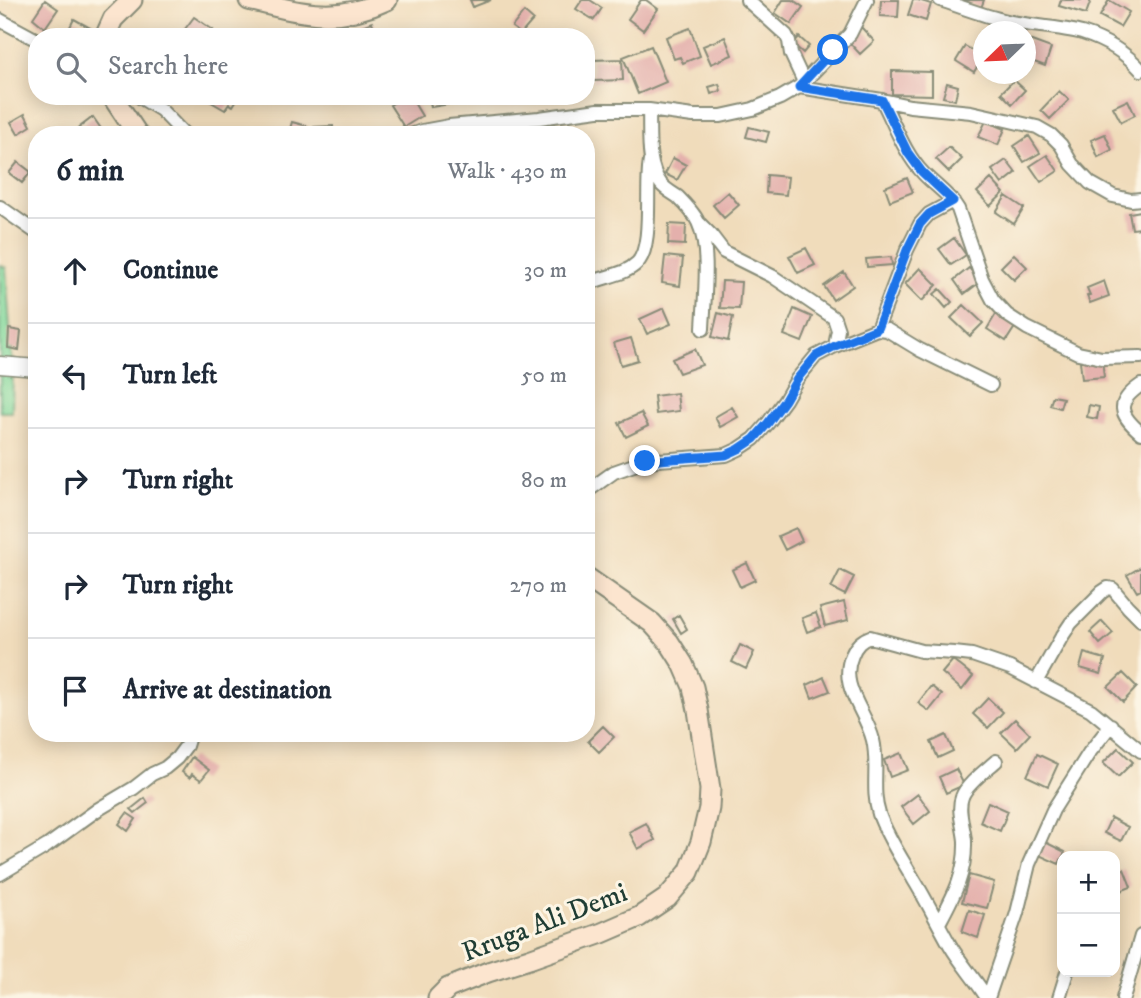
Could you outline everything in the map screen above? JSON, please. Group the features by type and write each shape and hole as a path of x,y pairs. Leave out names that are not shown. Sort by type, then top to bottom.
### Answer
{"main road":[{"path":"250,0 308,14 329,15 367,9 387,0"},
{"path":"109,28 113,19 130,1"},
{"path":"118,105 132,126"},
{"name":"Rruga Ali Demi","path":"438,998 448,988 602,933 639,917 667,898 689,872 701,842 709,808 710,789 693,687 669,642 652,623 595,583"}],"street":[{"path":"449,126 598,110 649,110 693,116 721,116 753,109 802,85 850,34 867,0"},
{"path":"940,0 982,15 1081,33 1116,49 1141,70"},
{"path":"755,3 786,35 802,85"},
{"path":"0,20 28,35"},
{"path":"802,85 910,106 971,112 1037,127 1061,145 1072,164 1090,183 1113,196 1141,199"},
{"path":"882,100 908,153 922,172 958,209 982,279 993,300 1007,315 1078,353 1102,358 1141,357"},
{"path":"153,105 176,126"},
{"path":"595,280 626,271 637,264 642,256 648,219 647,173 651,156 649,110"},
{"path":"651,156 661,184 678,198 724,252 772,276 834,318 838,330 835,346"},
{"path":"877,329 907,250 920,224 929,214 953,201"},
{"path":"0,207 28,227"},
{"path":"698,222 705,256 703,329"},
{"path":"595,486 614,472 645,461 726,455 739,449 754,439 768,423 816,356 877,329 887,330 920,350 991,385"},
{"path":"0,365 28,367"},
{"path":"1141,385 1129,393 1123,402 1122,412 1141,433"},
{"path":"1036,682 1071,623 1108,588 1113,589 1141,620"},
{"path":"988,998 951,947 879,815 873,740 855,702 848,671 857,645 870,637 921,651 972,655 1010,668 1091,710 1141,751"},
{"path":"988,998 1017,913 1029,864 1053,810 1111,725"},
{"path":"0,874 165,768 177,758 187,742"},
{"path":"939,923 960,883 965,842 962,797 996,761"},
{"path":"1123,998 1141,936"},
{"path":"1059,998 1065,977"}],"green space":[{"path":"0,265 6,268 13,374 12,412 0,412"}],"building":[{"path":"45,0 58,9 45,28 33,18"},
{"path":"470,0 491,0 473,7"},
{"path":"582,0 590,0 602,8 594,20 576,9"},
{"path":"641,0 646,0 658,9 643,30 628,19"},
{"path":"783,0 793,0 803,7 791,24 775,13"},
{"path":"881,0 899,0 898,17 880,16"},
{"path":"913,0 931,4 926,21 908,15"},
{"path":"958,0 984,0 981,8"},
{"path":"1061,0 1091,0 1086,14 1059,6"},
{"path":"1109,0 1129,12 1120,27 1100,16"},
{"path":"524,12 533,20 526,28 512,27"},
{"path":"194,17 210,28 186,28"},
{"path":"74,19 90,28 70,28"},
{"path":"372,22 374,28 357,28"},
{"path":"861,27 874,41 860,54 847,40"},
{"path":"690,28 700,56 683,63 680,57 674,59 666,37"},
{"path":"725,37 732,55 711,64 703,46"},
{"path":"799,37 809,46 803,53 793,44"},
{"path":"1036,43 1051,48 1045,66 1036,63"},
{"path":"651,46 666,82 638,94 623,57"},
{"path":"965,46 973,51 973,71 956,61"},
{"path":"622,59 623,80 595,81 595,60"},
{"path":"892,71 932,72 932,95 892,94"},
{"path":"947,83 958,86 955,100 943,97"},
{"path":"719,84 721,91 711,94 709,87"},
{"path":"1010,84 1018,84 1025,90 1012,104 1001,93"},
{"path":"1059,91 1069,100 1050,119 1041,110"},
{"path":"1128,100 1135,115 1121,122 1113,107"},
{"path":"390,105 415,105 422,116 403,126"},
{"path":"25,114 31,126 18,134 11,122"},
{"path":"93,117 99,126 81,126"},
{"path":"986,121 1005,129 998,145 978,137"},
{"path":"292,122 307,126 291,126"},
{"path":"749,127 769,132 766,142 746,137"},
{"path":"1105,134 1112,150 1098,157 1091,140"},
{"path":"1029,136 1040,153 1024,162 1014,146"},
{"path":"949,147 962,159 949,172 936,159"},
{"path":"1047,155 1058,171 1041,182 1030,166"},
{"path":"673,158 686,165 677,180 665,174"},
{"path":"1006,160 1016,173 1002,184 992,170"},
{"path":"18,162 28,170 28,176 22,183 9,173"},
{"path":"767,175 788,177 786,195 766,193"},
{"path":"907,178 913,192 890,201 885,187"},
{"path":"991,179 1004,193 990,206 977,192"},
{"path":"728,192 739,205 724,218 713,205"},
{"path":"1006,196 1024,208 1014,224 996,212"},
{"path":"1141,211 1141,228 1132,229 1129,213"},
{"path":"669,224 686,225 685,245 668,244"},
{"path":"954,238 966,255 951,265 939,249"},
{"path":"806,248 815,265 798,273 789,256"},
{"path":"1014,254 1027,267 1014,280 1001,267"},
{"path":"665,256 683,258 680,286 662,283"},
{"path":"891,257 892,265 867,267 866,259"},
{"path":"920,268 937,285 922,301 905,284"},
{"path":"969,268 980,282 964,294 954,280"},
{"path":"844,272 853,286 833,300 824,286"},
{"path":"722,281 741,282 739,309 720,308"},
{"path":"1104,281 1109,296 1090,303 1087,288"},
{"path":"940,289 952,302 946,308 934,294"},
{"path":"964,305 983,323 970,336 951,318"},
{"path":"664,308 671,324 647,334 640,319"},
{"path":"794,309 812,317 802,342 784,335"},
{"path":"718,313 733,317 728,341 712,337"},
{"path":"996,314 1015,327 1006,341 987,329"},
{"path":"9,329 21,331 19,350 8,348"},
{"path":"631,338 638,360 621,365 614,343"},
{"path":"695,349 702,365 679,373 672,359"},
{"path":"1102,359 1104,377 1082,379 1080,361"},
{"path":"677,393 679,411 656,414 654,396"},
{"path":"1053,396 1063,398 1060,408 1050,405"},
{"path":"1089,405 1099,407 1097,419 1087,417"},
{"path":"732,407 738,417 720,427 715,417"},
{"path":"641,413 648,426 626,437 619,423"},
{"path":"796,528 802,541 785,550 778,536"},
{"path":"747,563 755,580 740,587 732,570"},
{"path":"1141,567 1141,590 1137,592 1127,575"},
{"path":"840,570 854,577 845,595 831,588"},
{"path":"844,602 848,620 825,626 820,608"},
{"path":"816,613 821,627 807,632 802,618"},
{"path":"679,615 687,629 681,633 673,619"},
{"path":"1102,621 1113,633 1100,644 1090,632"},
{"path":"740,645 754,652 746,669 732,662"},
{"path":"1084,653 1105,659 1101,674 1080,668"},
{"path":"953,660 973,676 962,690 942,673"},
{"path":"1123,673 1137,687 1123,702 1108,687"},
{"path":"824,677 830,691 812,698 807,685"},
{"path":"931,686 942,695 929,711 918,703"},
{"path":"988,698 1003,712 988,728 973,714"},
{"path":"1015,719 1030,734 1017,748 1001,733"},
{"path":"603,726 614,737 599,752 589,742 595,742 595,734"},
{"path":"946,735 953,751 938,758 931,742"},
{"path":"1118,748 1133,762 1118,777 1103,763"},
{"path":"901,753 908,770 890,777 884,760"},
{"path":"1037,754 1058,764 1048,786 1027,776"},
{"path":"192,757 209,770 201,780 192,774 190,778 182,772"},
{"path":"956,769 964,785 946,793 939,777"},
{"path":"918,794 930,811 914,824 901,807"},
{"path":"145,798 148,803 135,813 131,809"},
{"path":"988,802 1008,811 1000,831 980,822"},
{"path":"127,813 136,819 128,831 119,824"},
{"path":"1111,818 1128,827 1121,841 1104,833"},
{"path":"646,823 655,840 638,849 629,832"},
{"path":"1045,842 1063,851 1057,851 1057,863 1039,855"},
{"path":"1124,869 1131,887 1120,891 1120,871"},
{"path":"969,875 994,882 987,908 962,902"},
{"path":"969,910 985,915 978,938 962,932"}],"route":[{"path":"645,461 726,455 754,439 816,356 877,329 907,250 920,224 939,207 953,201 922,172 908,153 882,100 799,87 833,50"}]}
